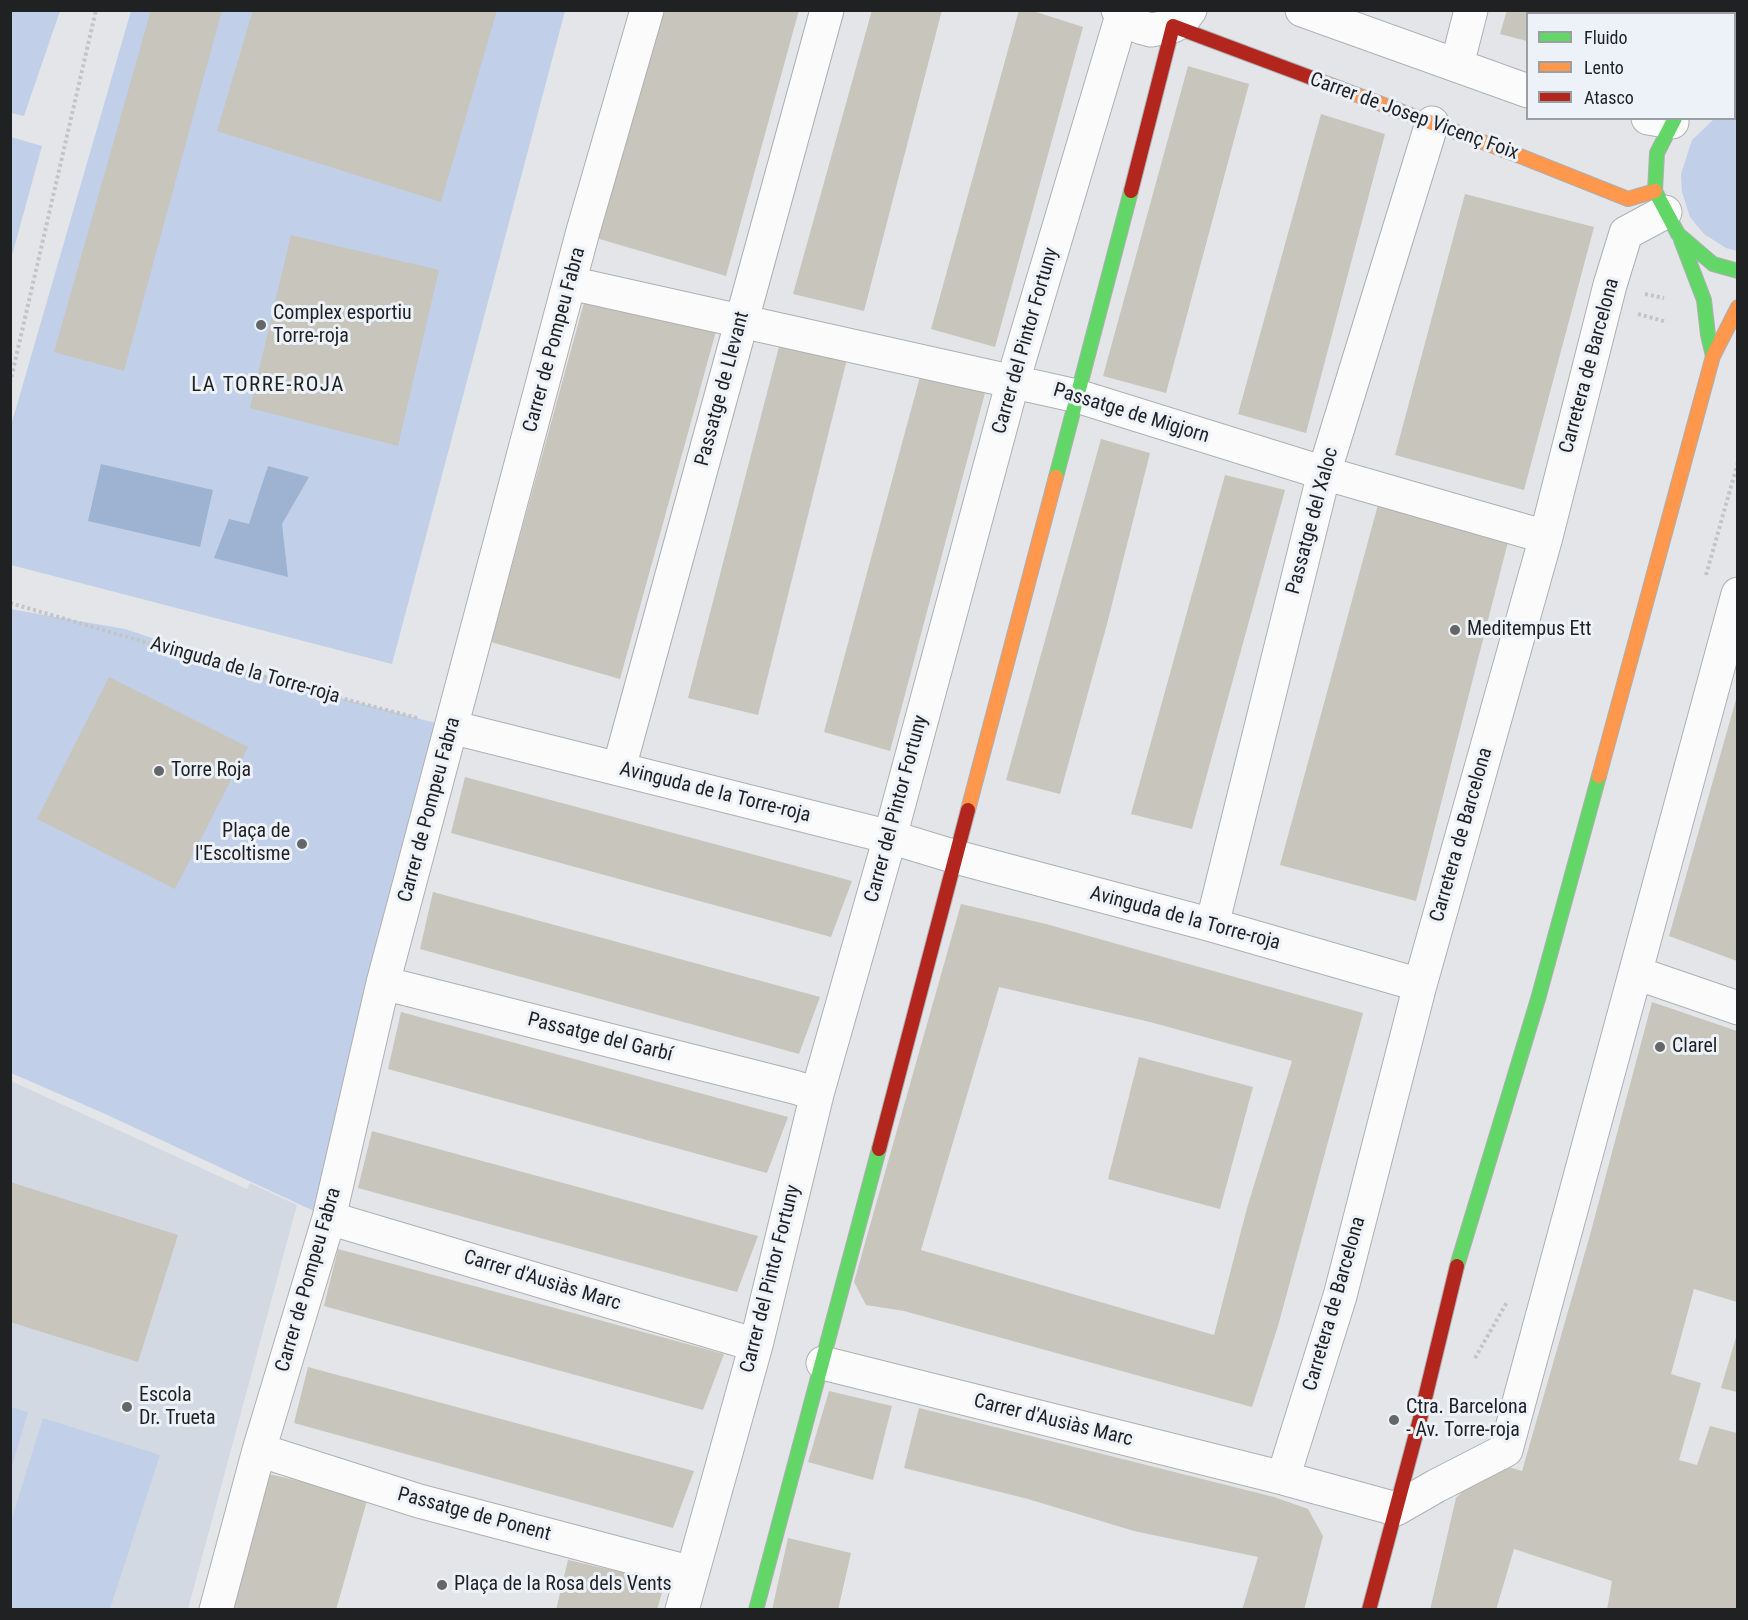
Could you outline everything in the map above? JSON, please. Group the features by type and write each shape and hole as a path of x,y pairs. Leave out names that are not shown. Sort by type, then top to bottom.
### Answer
{"street":[{"name":"Carrer de Pompeu Fabra","path":"216,1610 259,1450 329,1218 383,983 570,283 647,10"},
{"name":"Passatge de Llevant","path":"619,768 827,10"},
{"path":"1302,10 1526,92"},
{"path":"1457,65 1472,10"},
{"path":"1121,11 1140,27 1151,30 1181,18"},
{"name":"Carrer del Pintor Fortuny","path":"682,1610 756,1345 817,1094 890,837 1013,381 1121,11"},
{"path":"756,1610 1166,57 1181,18"},
{"name":"Carrer de Josep Vicenç Foix","path":"1181,18 1432,123 1666,212"},
{"path":"1665,120 1657,153 1666,212 1704,300 1713,356"},
{"name":"Passatge del Xaloc","path":"1212,925 1323,473 1432,123"},
{"path":"1666,212 1713,264 1737,271"},
{"name":"Carretera de Barcelona","path":"1283,1478 1340,1296 1420,985 1546,537 1605,304 1626,233 1666,212"},
{"name":"Passatge de Migjorn","path":"570,283 1077,396 1323,473 1546,537"},
{"path":"1369,1610 1453,1280 1532,1022 1713,356 1737,307"},
{"path":"1395,1509 1506,1450 1651,979 1737,594"},
{"name":"Avinguda de la Torre-roja","path":"452,728 890,837 956,857 1212,925 1420,985"},
{"path":"1651,979 1737,1008"},
{"name":"Passatge del Garbí","path":"383,983 817,1094"},
{"name":"Carrer d'Ausiàs Marc","path":"329,1218 756,1345"},
{"name":"Carrer d'Ausiàs Marc","path":"823,1363 1283,1478 1395,1509"},
{"name":"Passatge de Ponent","path":"259,1450 419,1501 677,1569 692,1570"}],"path":[{"path":"10,383 96,10"},
{"name":"Carretera de Barcelona","path":"1640,292 1672,300"},
{"path":"1632,312 1667,322"},
{"path":"1706,577 1737,462"},
{"name":"Avinguda de la Torre-roja","path":"10,603 310,690 452,728"},
{"path":"1472,1366 1475,1355 1508,1300"}],"shaded area":[{"path":"11,10 60,11 24,116 11,113"},
{"name":"Complex esportiu Torre-roja","path":"131,11 565,11 392,664 11,565 10,429"},
{"path":"1736,108 1737,251 1726,248 1704,234 1690,217 1682,192 1681,174 1692,140 1713,120 1736,120"},
{"path":"10,137 42,146 11,259"},
{"path":"101,464 213,490 200,547 88,521"},
{"path":"268,466 309,477 282,524 288,577 214,558 229,519 249,524"},
{"path":"10,609 125,629 310,690 451,727 329,1218 11,1073"},
{"name":"Escola Dr. Trueta","path":"11,1081 247,1189 250,1183 297,1205 188,1609 11,1610"},
{"path":"10,1407 28,1412 11,1469"},
{"path":"43,1418 160,1455 110,1609 11,1609 11,1521"}],"building":[{"path":"151,10 222,10 124,371 54,352"},
{"path":"253,10 497,10 441,202 217,131"},
{"path":"659,10 799,10 726,276 596,238"},
{"path":"872,10 942,10 864,311 793,294"},
{"path":"1019,10 1030,10 1083,27 995,347 931,329"},
{"path":"1507,10 1636,10 1636,12 1526,12 1526,41 1500,34"},
{"path":"1188,66 1249,84 1166,393 1103,376"},
{"path":"1321,114 1385,134 1306,433 1238,414"},
{"path":"1465,194 1594,227 1524,490 1395,455"},
{"path":"291,235 439,270 398,446 250,408"},
{"path":"588,288 718,324 620,679 491,642"},
{"path":"782,335 849,351 758,715 688,698"},
{"path":"921,373 986,389 890,751 824,732"},
{"path":"1101,439 1150,453 1107,624 1060,794 1006,780"},
{"path":"1225,475 1285,490 1192,829 1131,814"},
{"path":"1379,501 1509,538 1416,901 1280,865"},
{"path":"109,677 248,747 175,889 37,819"},
{"path":"1737,696 1737,961 1669,936"},
{"path":"465,777 852,881 831,937 451,833"},
{"path":"433,892 820,997 799,1054 420,949"},
{"path":"961,904 1046,924 1363,1013 1278,1326 1252,1407 904,1311 866,1305 854,1282","holes":["999,987 1150,1022 1292,1061 1247,1208 1214,1335 921,1250"]},
{"path":"1652,1002 1737,1031 1737,1302 1694,1289 1671,1374 1701,1383 1679,1460 1697,1465 1710,1426 1737,1433 1737,1610 1607,1610 1612,1581 1514,1549 1496,1610 1430,1610 1456,1498 1492,1462 1522,1471 1590,1235"},
{"path":"401,1012 788,1117 767,1173 388,1069"},
{"path":"1139,1057 1253,1087 1220,1209 1108,1179"},
{"path":"372,1131 758,1236 737,1292 358,1188"},
{"path":"10,1182 178,1235 138,1362 10,1322"},
{"path":"338,1249 724,1354 703,1410 324,1306"},
{"path":"1737,1334 1737,1392 1721,1388"},
{"path":"308,1367 694,1471 673,1528 294,1423"},
{"path":"829,1391 892,1406 873,1480 808,1462"},
{"path":"919,1408 1274,1497 1308,1509 1323,1536 1304,1610 1242,1610 1258,1557 1134,1531 1028,1499 904,1468"},
{"path":"269,1474 368,1497 336,1610 231,1610"},
{"path":"788,1538 851,1553 838,1610 772,1610"},
{"path":"568,1560 665,1582 657,1610 556,1610"}],"traffic: fast":[{"path":"1674,120 1657,153 1655,191 1678,234 1713,264 1738,271"},
{"path":"1056,477 1131,191"},
{"path":"1681,240 1704,300 1713,356"},
{"path":"1457,1266 1538,999 1599,776"},
{"path":"756,1610 879,1149"}],"traffic: slow":[{"path":"1312,78 1628,199 1655,191"},
{"path":"1599,776 1713,356 1738,307"},
{"path":"968,810 1056,477"}],"traffic: jam":[{"path":"1131,191 1173,26 1312,78"},
{"path":"879,1149 968,810"},
{"path":"1369,1610 1420,1419 1457,1266"}],"place":[{"name":"Complex esportiu Torre-roja","path":"261,325"},
{"name":"Meditempus Ett","path":"1455,630"},
{"name":"Torre Roja","path":"159,771"},
{"name":"Plaça de l'Escoltisme","path":"302,844"},
{"name":"Clarel","path":"1660,1047"},
{"name":"Escola Dr. Trueta","path":"127,1407"},
{"name":"Ctra. Barcelona - Av. Torre-roja","path":"1394,1420"},
{"name":"Plaça de la Rosa dels Vents","path":"442,1585"}],"district":[{"name":"LA TORRE-ROJA","path":"268,386"}]}
